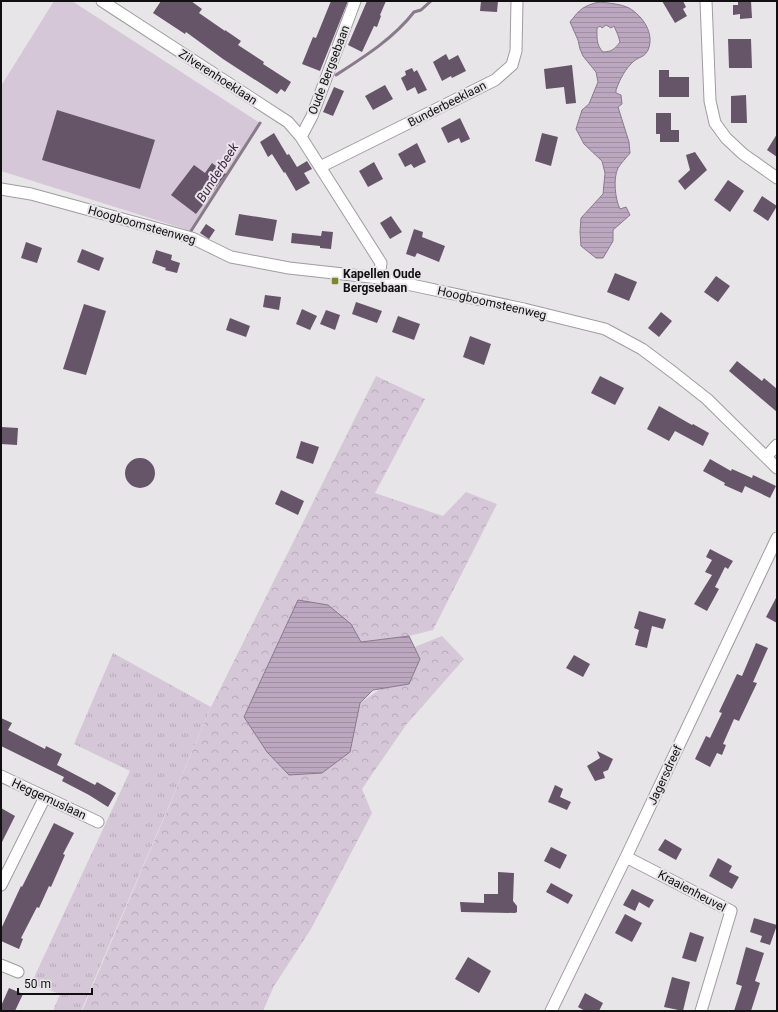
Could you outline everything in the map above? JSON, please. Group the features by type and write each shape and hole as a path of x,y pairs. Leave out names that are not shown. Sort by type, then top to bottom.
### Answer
{"street":[{"name":"Zilverenhoeklaan","path":"102,1 288,122 302,137 320,168"},
{"name":"Oude Bergsebaan","path":"302,137 312,116 356,1"},
{"name":"Bunderbeeklaan","path":"320,168 495,80 512,65 516,51 517,1"},
{"path":"706,1 710,101 715,123 726,138 743,154 777,178"},
{"path":"320,168 381,263 379,278"},
{"name":"Hoogboomsteenweg","path":"1,189 31,194 192,238 231,257 289,268 379,278 524,309 605,329 642,349 707,398 777,468"},
{"path":"766,457 777,445"},
{"name":"Jagersdreef","path":"551,1011 626,857 777,538"},
{"name":"Heggemuslaan","path":"1,776 98,822"},
{"path":"1,885 45,797"},
{"name":"Kraaienheuvel","path":"626,857 731,910 702,1011"},
{"path":"1,965 18,972"}],"green space":[{"path":"54,1 72,1 260,123 191,231 1,171 1,86"},
{"path":"376,376 425,399 375,493 443,516 466,492 497,504 433,630 409,636 361,642 351,624 350,752 360,703 396,678 412,648 442,636 464,659 406,725 362,789 372,813 311,929 274,986 263,1011 82,1011 211,707"},
{"path":"113,653 211,707 81,1011 53,1011 60,994 31,984 130,771 74,744"}],"shaded area":[{"path":"594,3 611,3 634,11 646,26 650,38 648,50 643,56 636,59 628,67 616,90 616,93 621,95 622,104 618,107 629,142 630,153 616,172 616,194 620,209 626,207 630,215 613,230 613,241 603,258 596,258 581,246 581,218 603,194 605,173 602,161 584,144 576,129 582,110 589,104 598,82 596,72 583,56 570,22 582,9","holes":["606,25 611,28 614,26 620,42 613,50 603,52 598,44 597,28 600,26 602,28"]},
{"path":"298,600 328,605 351,624 361,642 409,636 420,659 409,684 373,690 360,703 350,752 322,773 289,775 267,752 244,717"}],"building":[{"path":"161,1 191,1 202,9 199,13 241,41 238,45 264,62 263,64 291,82 285,92 281,89 277,94 223,59 186,32 185,34 153,13"},
{"path":"331,1 348,1 320,71 302,64 313,37 316,38"},
{"path":"367,1 386,1 377,27 374,26 362,52 348,45"},
{"path":"481,1 498,1 497,12 480,11"},
{"path":"662,1 683,1 686,7 683,9 687,16 675,23"},
{"path":"738,1 751,1 752,18 740,19 740,14 733,15 733,5 738,5"},
{"path":"728,39 751,39 752,68 729,68"},
{"path":"446,54 449,60 458,55 466,71 442,81 433,62"},
{"path":"572,65 576,103 566,104 564,87 546,89 544,69"},
{"path":"412,68 414,72 417,70 427,90 418,94 415,87 407,91 401,78 406,75 405,71"},
{"path":"659,70 669,70 669,77 689,77 689,97 659,97"},
{"path":"385,85 393,99 373,110 365,96"},
{"path":"334,87 344,91 333,116 323,112"},
{"path":"746,95 747,123 731,123 731,96"},
{"path":"57,110 155,140 140,189 42,160"},
{"path":"656,113 671,113 671,130 679,130 679,142 660,142 660,134 656,134"},
{"path":"460,118 470,139 461,143 459,138 448,143 441,128"},
{"path":"274,133 287,155 289,154 297,167 307,161 312,169 304,173 310,183 296,191 272,154 268,157 260,142"},
{"path":"542,133 558,137 551,166 535,161"},
{"path":"777,134 777,157 767,150"},
{"path":"417,143 426,162 414,168 411,164 405,167 398,154"},
{"path":"695,152 707,170 685,190 678,181 690,170 686,155"},
{"path":"374,162 383,179 368,187 359,171"},
{"path":"212,163 226,174 196,214 171,195 194,165 205,173"},
{"path":"728,180 744,191 730,212 714,200"},
{"path":"762,196 777,206 768,221 753,211"},
{"path":"239,214 277,220 273,241 235,235"},
{"path":"391,216 402,232 390,239 380,223"},
{"path":"206,224 215,230 209,239 200,233"},
{"path":"414,229 423,232 422,237 445,246 439,262 417,253 415,257 406,254"},
{"path":"322,231 333,232 331,249 320,248 320,246 291,243 292,233 321,236"},
{"path":"26,242 42,248 37,263 21,258"},
{"path":"82,249 104,258 99,271 77,262"},
{"path":"156,250 172,255 171,260 180,263 177,273 165,270 166,268 152,263"},
{"path":"615,273 637,282 629,301 607,292"},
{"path":"716,276 730,286 718,302 704,292"},
{"path":"265,295 281,297 279,310 263,307"},
{"path":"356,302 382,311 377,323 352,314"},
{"path":"84,304 106,311 86,375 63,369"},
{"path":"302,309 317,316 310,330 296,324"},
{"path":"326,310 340,315 335,330 320,324"},
{"path":"661,312 672,321 659,337 648,328"},
{"path":"398,316 420,324 414,340 392,332"},
{"path":"230,318 250,326 246,337 226,330"},
{"path":"470,336 491,344 484,365 463,357"},
{"path":"737,361 762,381 764,378 777,389 777,412 729,371"},
{"path":"600,376 624,388 615,405 591,393"},
{"path":"659,406 709,433 703,446 675,431 669,441 647,429"},
{"path":"1,427 18,428 17,445 1,444"},
{"path":"301,441 319,447 313,464 296,458"},
{"path":"140,458 146,459 154,467 154,479 146,487 140,488 134,487 126,479 125,473 126,467 134,459"},
{"path":"710,459 731,471 732,469 752,478 753,475 776,486 770,498 745,486 742,493 724,485 725,483 703,471"},
{"path":"281,490 304,501 298,515 275,504"},
{"path":"710,549 733,561 728,569 725,567 715,587 719,589 707,611 694,604 712,575 705,572 712,560 706,557"},
{"path":"777,596 777,623 766,617"},
{"path":"639,611 666,619 663,629 652,626 647,648 635,645 639,630 634,628"},
{"path":"756,643 768,648 753,682 757,683 739,721 734,719 723,744 726,745 722,755 717,753 710,767 695,759 706,736 710,738 722,713 719,712 737,674 742,676"},
{"path":"574,655 590,664 583,677 566,668"},
{"path":"1,718 12,723 8,730 45,749 46,746 62,754 57,765 95,785 97,782 116,793 108,807 62,781 64,777 1,746"},
{"path":"597,751 613,759 608,770 603,772 605,778 595,781 587,766 600,758"},
{"path":"555,785 563,789 560,797 571,802 567,810 548,802"},
{"path":"1,808 15,816 1,844"},
{"path":"54,823 74,833 63,854 65,855 51,887 49,886 39,908 37,907 21,938 23,939 19,949 1,941 1,929 21,886 22,887"},
{"path":"665,839 682,849 676,860 658,850"},
{"path":"551,847 567,855 560,869 544,861"},
{"path":"718,858 732,866 729,872 739,877 732,889 709,876"},
{"path":"498,872 514,873 513,901 517,906 517,912 461,912 460,902 484,903 484,894 498,894"},
{"path":"551,883 573,895 568,904 546,892"},
{"path":"632,889 654,900 649,908 639,902 635,911 623,905"},
{"path":"625,914 642,923 632,942 615,933"},
{"path":"754,918 777,925 770,945 760,942 762,936 750,932"},
{"path":"690,932 704,937 696,962 682,958"},
{"path":"746,947 764,953 755,981 760,983 751,1011 734,1011 742,986 736,984"},
{"path":"468,957 491,971 479,993 455,979"},
{"path":"672,977 690,982 683,1011 664,1007"},
{"path":"9,988 23,994 15,1011 1,1011 1,1006"},
{"path":"585,993 603,1003 599,1011 585,1011 578,1007"}],"waterway":[{"name":"Bunderbeek","path":"336,75 388,39 414,12 421,10 431,1"},
{"name":"Bunderbeek","path":"191,231 260,123"}],"place":[{"name":"Kapellen Oude Bergsebaan","path":"335,281"}]}
